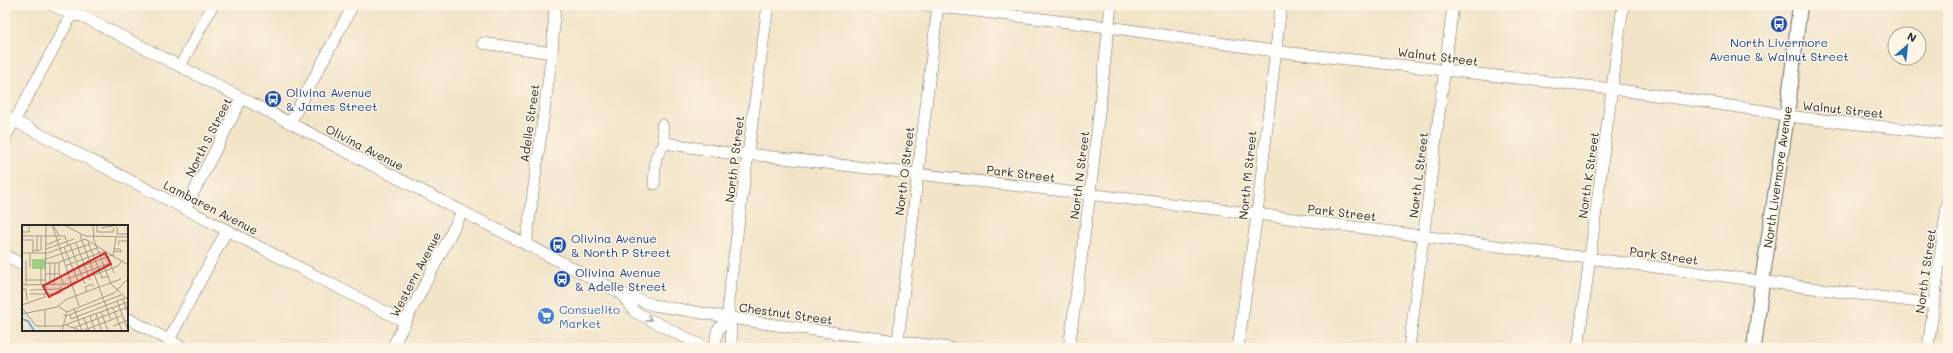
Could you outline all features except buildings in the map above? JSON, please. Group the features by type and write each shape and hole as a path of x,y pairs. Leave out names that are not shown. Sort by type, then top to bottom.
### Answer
{"main road":[{"name":"North Livermore Avenue","path":"1754,348 1762,282 1787,116 1800,5"}],"street":[{"name":"Olivina Avenue","path":"52,5 72,15 82,16 621,293"},
{"path":"5,138 9,118 77,5"},
{"path":"180,66 213,5"},
{"path":"290,122 353,5"},
{"name":"Adelle Street","path":"526,245 552,53 555,5"},
{"name":"North P Street","path":"731,348 732,336 728,317 728,302 768,5"},
{"name":"Walnut Street","path":"926,5 1274,51 1613,89 1767,111 1787,116 1948,134"},
{"name":"North N Street","path":"1069,348 1090,194 1111,5"},
{"name":"North M Street","path":"1238,348 1257,214 1274,51 1281,5"},
{"name":"North L Street","path":"1409,348 1453,5"},
{"name":"North K Street","path":"1578,348 1623,5"},
{"name":"North O Street","path":"898,341 938,6"},
{"path":"483,44 552,53"},
{"name":"North S Street","path":"185,209 242,98"},
{"name":"Lambaren Avenue","path":"9,118 405,322"},
{"path":"654,184 656,157 665,143 662,125"},
{"name":"Park Street","path":"665,143 734,154 748,154 1257,214 1590,257 1762,282 1933,304"},
{"name":"North I Street","path":"1928,348 1948,198"},
{"name":"Western Avenue","path":"392,348 462,212"},
{"path":"169,340 226,230"},
{"path":"5,255 22,264"},
{"path":"621,293 635,312 706,348"},
{"name":"Chestnut Street","path":"621,293 653,305 769,324 950,348"},
{"path":"715,348 717,331 728,317"},
{"path":"128,319 184,348"}],"place":[{"name":"North Livermore Avenue & Walnut Street","path":"1779,24"},
{"name":"Olivina Avenue & James Street","path":"273,99"},
{"name":"Olivina Avenue & North P Street","path":"558,245"},
{"name":"Olivina Avenue & Adelle Street","path":"562,279"},
{"name":"Consuelito Market","path":"546,316"}]}
